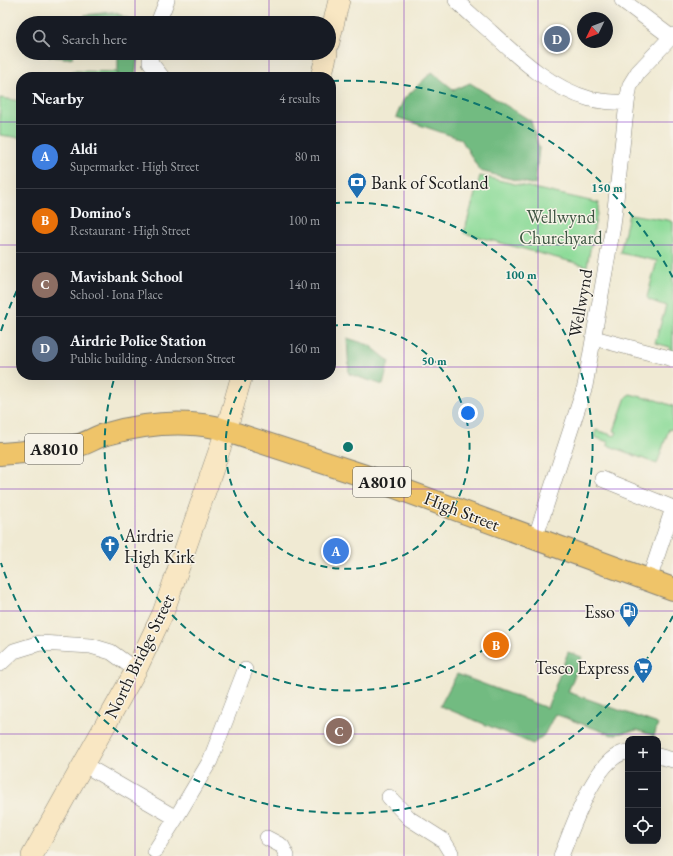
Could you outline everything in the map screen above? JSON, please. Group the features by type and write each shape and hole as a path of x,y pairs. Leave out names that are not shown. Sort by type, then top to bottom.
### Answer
{"main road":[{"path":"335,16 338,0"},
{"path":"322,72 325,60"},
{"name":"North Bridge Street","path":"32,856 136,670 163,613 226,430 241,380"},
{"name":"A8010","path":"0,454 58,449 81,444 105,434 138,426 178,422 197,423 226,430"},
{"name":"High Street","path":"226,430 365,476 673,589"}],"street":[{"path":"161,16 167,0"},
{"path":"456,0 525,64 548,79 567,89 590,98 605,102 627,103"},
{"path":"622,0 672,36"},
{"name":"Wellwynd","path":"535,539 585,386 604,274 614,226 630,85 638,72 672,36"},
{"path":"150,60 150,62 158,72"},
{"path":"594,338 673,359"},
{"path":"602,479 673,508 649,580"},
{"path":"0,664 14,652 40,643 91,646 110,652 136,670"},
{"path":"155,851 210,761 245,670"},
{"path":"561,856 593,782 607,763 625,752"},
{"path":"661,757 673,760"},
{"path":"83,764 176,818"},
{"path":"389,797 410,819 443,840 451,853 451,856"},
{"path":"267,838 282,846 287,856"}],"green space":[{"path":"113,12 123,16 84,16"},
{"path":"118,60 137,60 136,72 118,72"},
{"path":"72,71 117,72 72,72"},
{"path":"432,72 454,90 470,83 531,121 539,148 535,185 480,171 461,139 396,117 404,99"},
{"path":"0,98 16,100 16,137 0,135"},
{"name":"Wellwynd Churchyard","path":"480,176 599,203 587,266 464,233"},
{"path":"629,214 673,222 673,359 668,357 670,347 655,343 666,306 649,300 647,297 657,261 620,253"},
{"path":"347,338 369,345 389,361 383,385 349,374"},
{"path":"630,394 650,398 673,406 673,430 669,429 657,464 607,445 608,442 594,437 596,430 615,436 617,432 614,431 626,397"},
{"path":"568,652 582,657 568,692 658,724 654,736 637,730 612,735 555,714 544,735 533,744 440,706 457,674 547,708"}],"place":[{"name":"Airdrie Police Station","path":"557,39"},
{"name":"Bank of Scotland","path":"357,199"},
{"name":"Aldi","path":"336,551"},
{"name":"Airdrie High Kirk","path":"110,562"},
{"name":"Esso","path":"629,628"},
{"name":"Domino's","path":"496,645"},
{"name":"Tesco Express","path":"643,684"},
{"name":"Mavisbank School","path":"339,731"}]}
